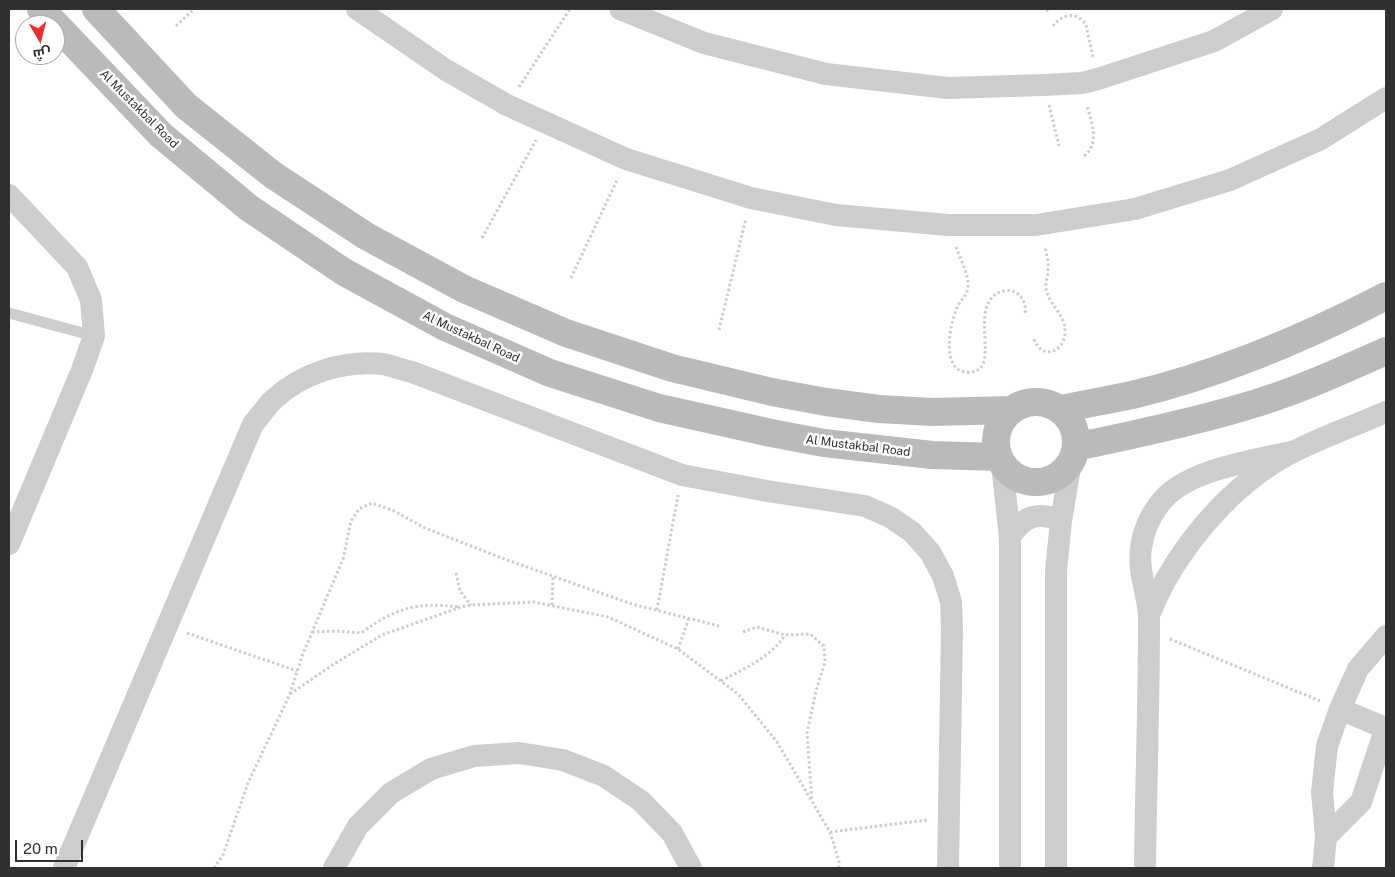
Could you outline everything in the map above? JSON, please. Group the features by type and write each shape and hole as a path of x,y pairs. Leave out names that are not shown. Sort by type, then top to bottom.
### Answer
{"main road":[{"name":"Al Mustakbal Road","path":"41,9 161,135 249,208 344,272 445,327 550,373 659,408 824,443 1000,460"},
{"path":"96,9 186,106 273,175 366,236 464,289 566,333 672,368 772,392 879,409 933,412 1010,410"},
{"path":"1061,409 1132,395 1211,372 1272,350 1338,321 1386,296"},
{"path":"1074,454 1242,408 1322,380 1386,351"},
{"path":"1036,401 1049,403 1061,409 1070,420 1076,432 1074,454 1059,474 1043,482 1031,482 1020,479 1010,473 1000,460 996,444 997,432 1002,420 1010,410 1022,403 1036,401"},
{"path":"932,454 939,449 946,434 940,418 933,412"}],"street":[{"path":"357,9 446,70 507,105 626,159 751,198 836,215 948,225 1036,225 1135,209 1230,180 1321,138 1386,98"},
{"path":"620,9 704,43 826,74 948,88 1044,85 1090,81 1214,41 1272,9"},
{"path":"9,195 77,267 92,300 94,336 82,370 9,544"},
{"path":"64,868 253,424 272,401 296,383 324,370 353,364 383,364 412,372 682,475 767,491 865,506 890,517 912,532 930,552 943,576 951,602 948,868"},
{"path":"1149,623 1165,581 1184,550 1208,520 1234,494 1263,471 1295,451 1386,412"},
{"path":"1145,868 1149,623 1141,574 1140,549 1147,524 1160,503 1179,485 1201,474 1295,451"},
{"path":"1056,868 1056,571 1061,521 1074,454"},
{"path":"1000,460 1010,538 1010,868"},
{"path":"1010,538 1022,522 1031,517 1052,517 1061,521"},
{"path":"1323,868 1326,837 1322,792 1327,746 1340,709 1358,669 1385,640"},
{"path":"1326,837 1361,802 1386,728 1340,709"},
{"path":"334,868 358,826 391,793 432,769 474,756 519,753 563,760 604,776 641,801 672,833 691,868"}],"lane":[{"path":"9,313 94,336"}],"path":[{"path":"176,26 194,9"},
{"path":"507,105 570,9"},
{"path":"1046,11 1052,9"},
{"path":"1053,26 1062,17 1068,15 1074,15 1083,20 1086,25 1094,140 1093,147 1084,156"},
{"path":"1044,85 1059,146"},
{"path":"482,238 546,122"},
{"path":"571,278 626,159"},
{"path":"719,330 751,198"},
{"path":"948,225 968,280 966,295 957,307 950,334 951,361 954,366 965,372 977,371 982,367 986,356 983,327 986,308 993,296 1006,290 1018,293 1024,303 1025,314"},
{"path":"1034,339 1037,348 1045,352 1054,352 1060,347 1066,333 1062,318 1046,289 1048,267 1045,245 1036,225"},
{"path":"657,610 682,475"},
{"path":"214,868 223,855 248,783 290,694 312,632 343,559 351,521 359,510 372,503 394,511 425,528 553,576 632,604 719,626"},
{"path":"456,573 460,591 471,605"},
{"path":"552,605 553,576"},
{"path":"290,694 334,664 382,635 461,607 534,602 608,617 678,649 738,694 777,742 830,832 839,861 839,868"},
{"path":"312,632 337,631 361,633 383,618 408,608 434,604 461,607"},
{"path":"678,649 689,618"},
{"path":"1149,623 1340,709"},
{"path":"167,626 297,671"},
{"path":"742,632 757,628 784,635 810,634 824,646 825,662 816,692 808,733 812,801"},
{"path":"721,681 764,657 777,647 784,635"},
{"path":"830,832 950,818"}]}
